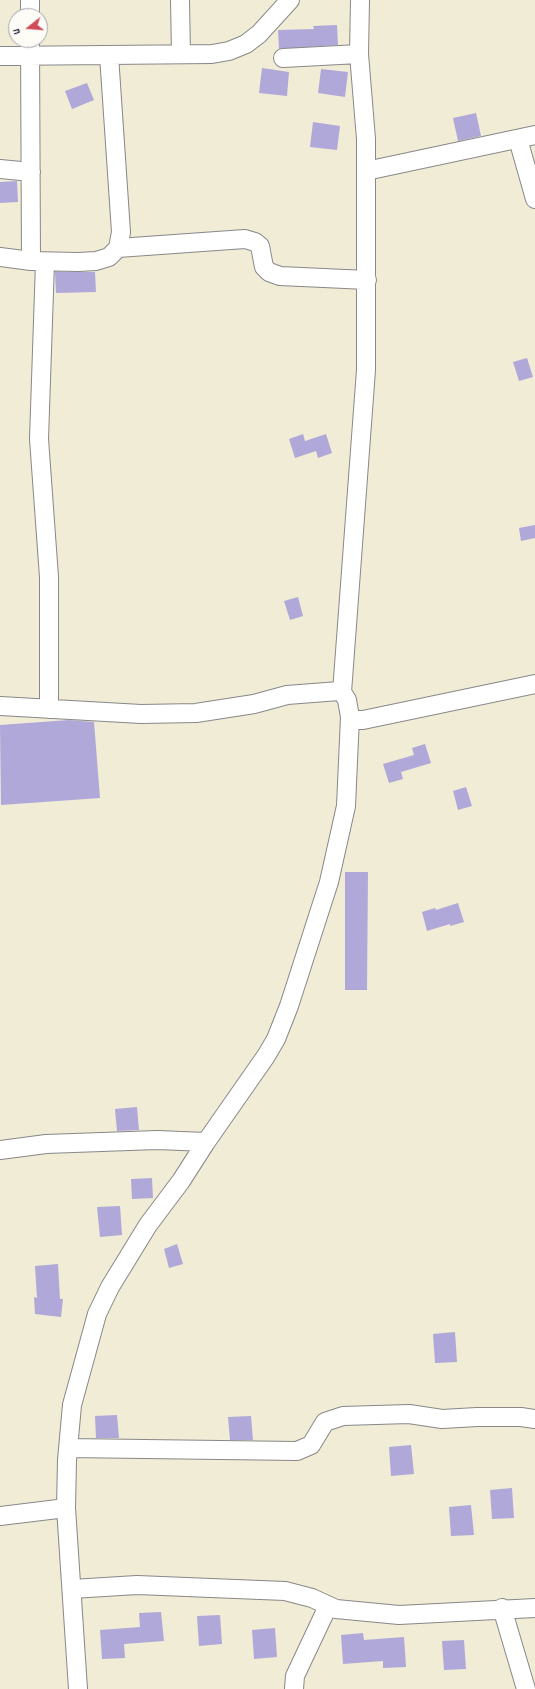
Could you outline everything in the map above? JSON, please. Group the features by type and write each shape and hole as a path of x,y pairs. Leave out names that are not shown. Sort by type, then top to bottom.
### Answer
{"street":[{"path":"180,0 181,54"},
{"path":"40,48 109,55 212,54 229,51 246,44 259,34 290,0"},
{"path":"78,1689 66,1508 68,1448 72,1406 97,1314 110,1287 148,1225 181,1181 276,1039 289,1006 329,882 346,806 350,717 347,700 342,692 366,370 366,139 359,54 360,0"},
{"path":"0,56 27,48"},
{"path":"30,48 31,172 38,262 39,439 49,577 49,709"},
{"path":"283,58 359,54"},
{"path":"0,257 38,262 96,261 109,257 118,248 120,232 109,55"},
{"path":"366,172 535,135"},
{"path":"518,139 535,200"},
{"path":"0,169 31,172"},
{"path":"118,248 245,239 255,242 260,246 264,267 269,272 280,276 367,280"},
{"path":"350,717 355,720 362,720 535,684"},
{"path":"0,706 141,714 196,713 254,704 287,696 342,692"},
{"path":"0,1150 46,1144 157,1140 206,1142"},
{"path":"68,1448 297,1451 311,1445 325,1422 343,1416 364,1414 409,1414 442,1419 484,1417 521,1417 535,1419"},
{"path":"0,1516 66,1508"},
{"path":"72,1589 136,1585 285,1592 312,1598 328,1606 344,1610 399,1615 502,1608 535,1608"},
{"path":"294,1689 295,1676 328,1606"},
{"path":"502,1608 526,1689"}],"building":[{"path":"337,25 338,45 279,49 278,30 314,29 313,26"},
{"path":"262,68 289,72 287,96 259,93"},
{"path":"321,69 348,72 345,97 318,93"},
{"path":"87,83 94,100 72,109 65,91"},
{"path":"476,113 481,136 458,141 453,118"},
{"path":"313,122 340,126 337,150 310,147"},
{"path":"17,181 18,202 0,203 0,182"},
{"path":"55,272 95,272 96,292 56,293"},
{"path":"527,358 533,377 519,381 513,362"},
{"path":"303,434 305,441 326,434 332,453 318,458 316,451 295,458 289,439"},
{"path":"535,525 535,538 521,541 519,528"},
{"path":"298,597 303,616 290,620 284,601"},
{"path":"69,720 94,722 100,798 1,805 0,725"},
{"path":"425,744 431,763 401,772 403,779 389,783 383,764 414,755 412,748"},
{"path":"466,787 472,806 458,810 453,791"},
{"path":"345,872 368,872 367,990 345,990"},
{"path":"458,903 464,922 450,926 450,924 427,931 422,912 435,908 436,910"},
{"path":"137,1107 139,1130 117,1131 115,1109"},
{"path":"152,1178 153,1198 132,1199 131,1179"},
{"path":"120,1206 122,1235 100,1237 97,1207"},
{"path":"177,1244 183,1264 169,1268 164,1249"},
{"path":"58,1264 60,1299 63,1299 61,1317 35,1314 34,1297 37,1298 35,1266"},
{"path":"455,1332 457,1362 435,1363 433,1334"},
{"path":"117,1415 119,1438 96,1438 95,1416"},
{"path":"251,1416 253,1440 230,1440 228,1417"},
{"path":"411,1445 414,1474 391,1476 389,1447"},
{"path":"512,1488 514,1518 492,1519 490,1490"},
{"path":"471,1505 474,1535 451,1536 449,1507"},
{"path":"161,1612 164,1641 124,1644 125,1658 102,1659 100,1630 140,1627 139,1613"},
{"path":"220,1615 222,1644 199,1646 197,1616"},
{"path":"275,1628 277,1657 254,1659 252,1630"},
{"path":"363,1633 364,1640 404,1637 406,1667 383,1668 383,1661 343,1664 341,1635"},
{"path":"464,1640 466,1669 444,1670 442,1641"}]}
